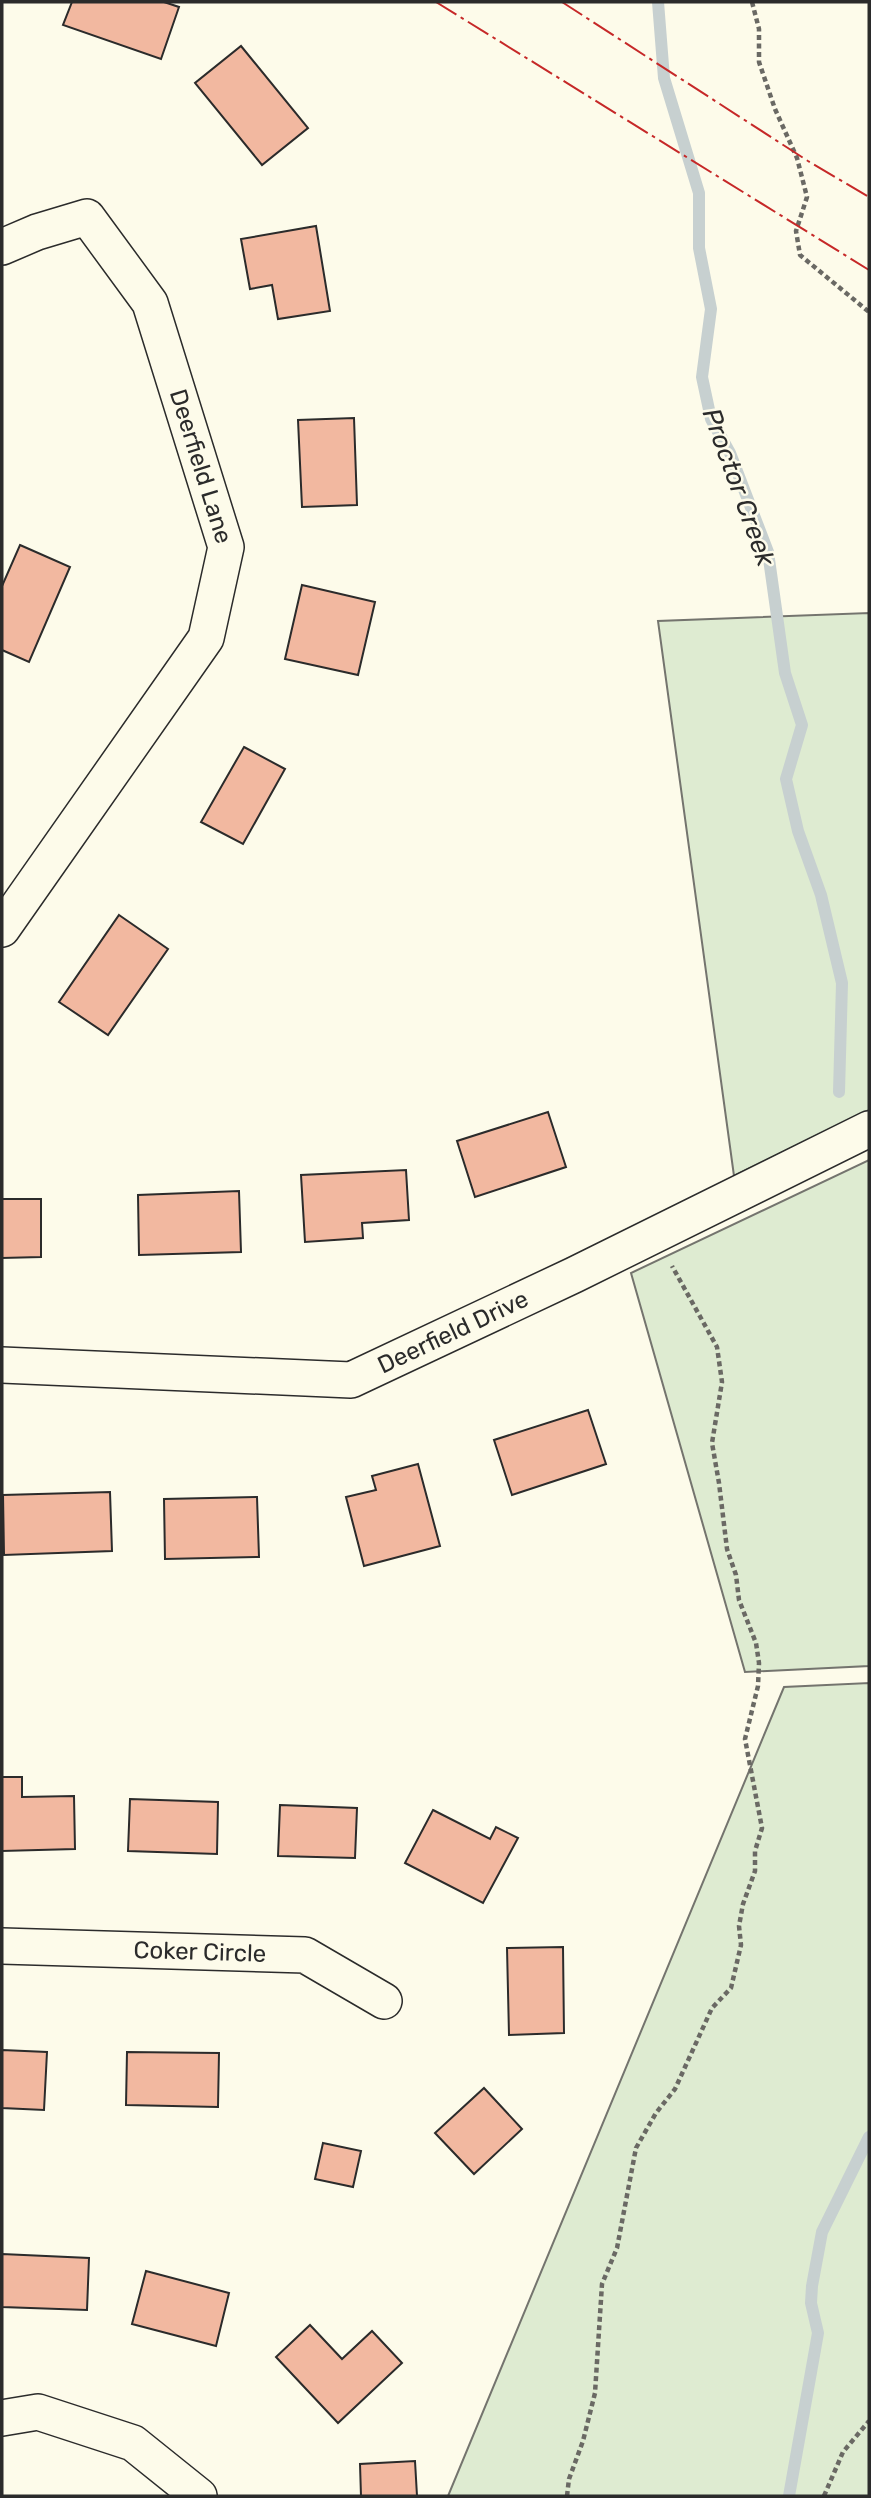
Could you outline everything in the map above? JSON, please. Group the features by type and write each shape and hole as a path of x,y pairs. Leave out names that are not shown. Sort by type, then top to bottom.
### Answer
{"street":[{"name":"Deerfield Lane","path":"2,247 37,232 87,217 150,303 226,547 206,638 2,929"},
{"name":"Deerfield Drive","path":"2,1365 351,1380 574,1275 869,1129"},
{"name":"Coker Circle","path":"2,1946 305,1955 384,2001"},
{"path":"2,2418 38,2412 133,2443 199,2496"}],"path":[{"path":"752,2 759,29 759,62 775,109 797,158 807,197 796,231 800,256 869,312"},
{"path":"567,2496 569,2479 596,2393 603,2284 617,2248 636,2148 675,2089 712,2008 731,1988 741,1945 739,1926 743,1904 755,1871 755,1851 762,1828 745,1739 756,1697 759,1664 756,1643 739,1600 736,1575 727,1549 712,1443 722,1382 717,1347 666,1256"},
{"path":"824,2496 843,2452 869,2421"}],"green space":[{"path":"869,613 869,1110 734,1176 658,621"},
{"path":"869,1160 869,1666 745,1672 631,1273"},
{"path":"869,1683 869,2496 448,2496 784,1687"}],"building":[{"path":"72,2 164,2 179,7 161,59 63,25"},
{"path":"241,46 308,128 262,165 195,83"},
{"path":"316,226 330,311 278,319 272,285 250,289 241,239"},
{"path":"354,418 357,505 302,507 298,420"},
{"path":"20,545 70,567 29,662 2,650 2,586"},
{"path":"302,585 375,602 358,675 285,659"},
{"path":"244,747 285,769 243,844 201,822"},
{"path":"119,915 168,949 108,1035 59,1002"},
{"path":"548,1112 566,1167 475,1197 457,1141"},
{"path":"406,1170 409,1220 362,1223 363,1238 305,1242 301,1175"},
{"path":"239,1191 241,1252 139,1255 138,1195"},
{"path":"2,1199 41,1199 41,1257 2,1258"},
{"path":"588,1410 606,1464 512,1495 494,1440"},
{"path":"418,1464 440,1546 364,1566 346,1497 376,1490 372,1476"},
{"path":"110,1492 112,1551 4,1555 3,1495"},
{"path":"257,1497 259,1557 165,1559 164,1499"},
{"path":"2,1777 22,1777 22,1797 74,1796 75,1849 2,1851"},
{"path":"130,1799 218,1802 217,1854 128,1851"},
{"path":"280,1805 357,1808 355,1858 278,1856"},
{"path":"433,1810 490,1839 496,1827 518,1838 483,1903 405,1863"},
{"path":"563,1947 564,2033 509,2035 507,1948"},
{"path":"2,2050 47,2052 44,2110 2,2108"},
{"path":"127,2052 219,2053 218,2107 126,2105"},
{"path":"484,2088 522,2129 474,2174 435,2133"},
{"path":"323,2143 361,2151 353,2187 315,2179"},
{"path":"2,2254 89,2258 87,2310 2,2307"},
{"path":"146,2271 229,2293 216,2346 132,2324"},
{"path":"310,2325 342,2359 372,2331 402,2363 338,2423 276,2357"},
{"path":"415,2461 417,2496 361,2496 360,2464"}],"waterway":[{"name":"Proctor Creek","path":"658,2 664,78 699,193 699,248 711,309 702,377 711,419 730,453 768,552 785,673 802,725 786,779 798,831 821,895 842,983 839,1092"},
{"name":"Proctor Creek","path":"789,2496 818,2333 811,2303 822,2232 869,2137"}],"power":[{"path":"436,2 869,270"},
{"path":"562,2 808,161 869,197"}]}
